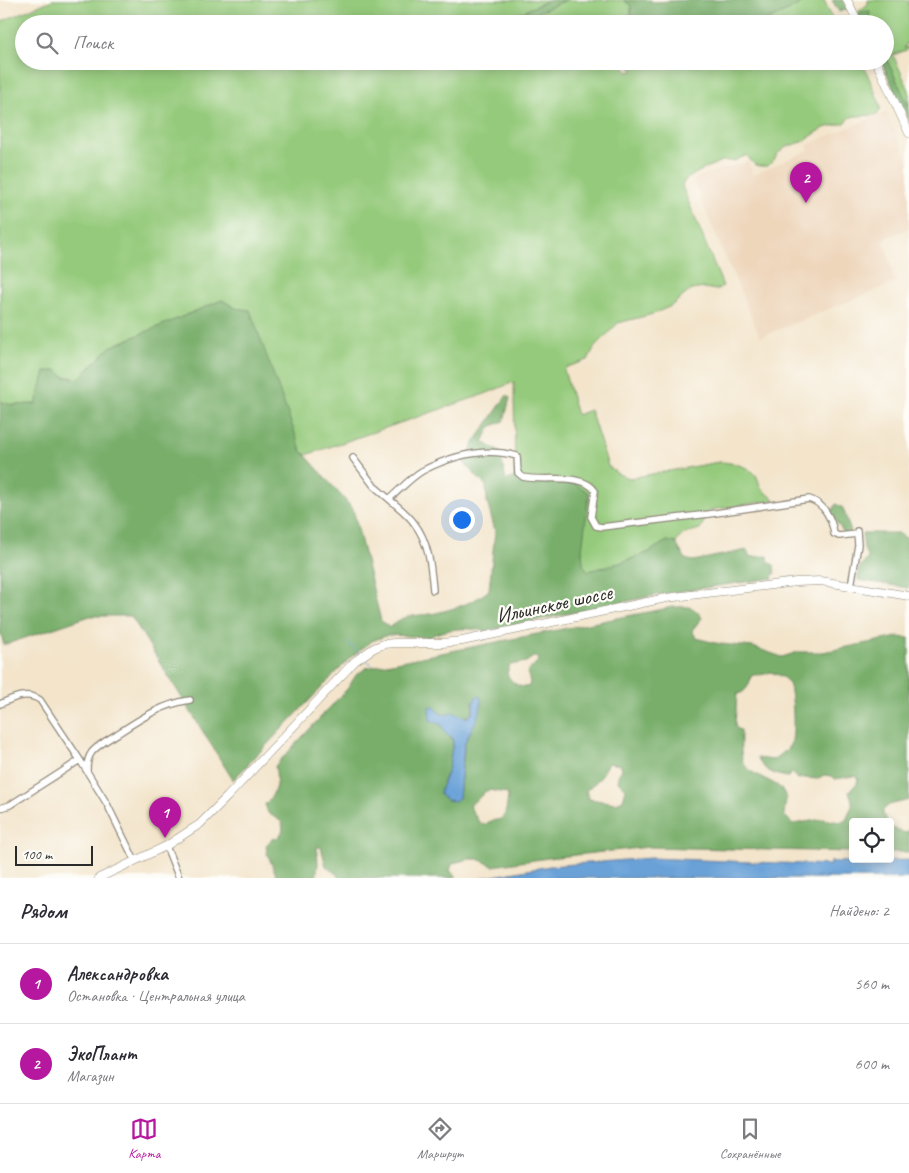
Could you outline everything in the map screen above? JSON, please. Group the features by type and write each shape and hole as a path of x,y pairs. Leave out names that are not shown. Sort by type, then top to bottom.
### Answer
{"main road":[{"path":"847,0 854,15"},
{"path":"880,70 909,132"},
{"name":"Ильинское шоссе","path":"99,878 166,846 200,824 228,797 356,661 370,650 384,644 462,641 666,598 812,581 909,596"}],"street":[{"path":"389,499 421,472 458,456 494,452 504,452 517,456 518,473 523,478 571,479 586,482 595,491 591,517 596,526 602,527 810,499 816,501 827,513 832,523 834,534 839,536 857,533 858,545 851,586"},
{"path":"353,458 374,486 414,523 425,541 431,565 433,590"},
{"path":"0,704 17,696 26,695 34,696 40,700 80,760 106,804 134,861"},
{"path":"87,772 87,763 91,753 99,746 150,713 178,702 190,700"},
{"path":"0,808 10,805 80,760"},
{"path":"166,846 178,878"}],"shaded area":[{"path":"886,112 909,162 909,228 883,239 896,282 760,337 692,179 748,161 753,175 809,150 807,145"}],"green space":[{"path":"52,0 549,0 516,15 17,15"},
{"path":"549,0 566,0 532,15 516,15"},
{"path":"566,0 625,0 631,6 629,15 532,15"},
{"path":"624,0 651,0 653,2 689,0 803,0 798,6 778,15 629,15 631,6"},
{"path":"803,0 824,0 831,15 778,15 798,6"},
{"path":"832,0 843,0 848,9 839,12"},
{"path":"868,0 909,0 909,40 904,48 909,47 909,49 894,55 894,15 858,15 859,11 868,4"},
{"path":"870,11 870,15 859,15 861,12"},
{"path":"15,16 15,70 626,70 627,72 633,70 866,70 881,108 876,115 851,117 845,123 824,128 802,142 786,147 778,153 768,166 755,164 747,155 734,161 721,161 685,180 682,186 723,286 716,290 704,288 691,290 671,306 653,314 618,323 594,348 588,360 567,367 564,370 577,415 590,410 608,466 618,474 630,478 719,462 728,463 739,465 753,472 764,491 775,500 710,510 700,529 684,534 676,543 667,541 647,553 589,571 583,565 576,484 522,480 515,476 514,382 485,394 306,455 301,450 235,308 222,300 110,347 79,379 45,372 36,404 11,405 0,401 0,22"},
{"path":"894,57 909,90 909,107 892,70 894,70"},
{"path":"885,70 892,70 909,107 909,122"},
{"path":"222,300 235,308 250,310 301,450 353,509 381,621 390,628 400,619 460,606 479,598 489,590 495,531 487,502 486,486 464,463 474,443 507,395 510,398 504,421 490,427 483,442 500,452 506,481 515,476 522,480 576,484 589,493 582,550 583,565 589,571 647,553 667,541 676,543 685,559 693,561 747,550 750,557 768,556 769,563 774,565 775,574 772,575 773,578 662,594 485,631 457,629 429,637 388,635 372,641 351,657 233,780 131,616 90,616 4,645 0,631 0,401 12,405 36,404 45,372 57,370 64,377 79,379 110,347"},
{"path":"836,504 843,508 851,532 844,533 829,511 833,510"},
{"path":"862,533 898,533 909,540 909,588 858,580 859,568 868,558 864,549"},
{"path":"673,607 693,608 702,618 692,630 696,638 720,644 753,647 782,657 798,652 823,652 897,637 909,638 909,800 889,805 883,810 886,818 849,818 849,852 649,847 493,866 478,859 469,859 453,863 450,870 456,878 338,878 337,874 326,866 321,847 317,847 318,864 316,878 278,878 267,853 266,845 272,839 279,837 283,830 282,822 268,813 265,804 272,796 276,786 275,766 348,688 356,675 366,668","holes":["533,657 538,657 538,661 527,672 530,682 529,686 519,686 508,676 507,673 510,665 526,662","770,672 785,679 789,684 792,705 792,739 788,748 774,760 757,758 770,772 788,777 791,773 798,779 817,779 824,775 832,776 835,779 855,776 858,779 849,792 852,804 847,819 839,822 823,819 793,824 784,815 786,799 780,788 747,768 743,762 741,730 737,729 735,725 737,694 747,688 751,676","473,701 478,716 465,741 459,797 442,783 449,767 453,741 442,725 434,722 435,709 441,714 453,713 460,717 469,716 473,709","609,763 621,765 622,769 618,776 618,781 626,789 623,800 616,803 589,799 586,791 601,777","486,791 506,793 508,796 503,817 485,825 481,824 473,813 471,805"]},
{"path":"909,828 909,852 894,852 894,829 905,833 908,832"}],"water":[{"path":"480,696 481,708 479,715 464,746 459,798 455,801 447,800 440,795 440,791 449,767 453,741 452,737 445,733 442,725 430,720 429,707 433,706 439,713 444,715 454,713 468,717 473,711 476,697"},
{"path":"650,858 830,865 830,862 894,863 894,860 909,860 909,878 482,878 550,866"}],"waterway":[{"path":"347,642 359,653"},
{"path":"364,658 372,665"}],"place":[{"name":"ЭкоПлант","path":"806,203"},
{"name":"Александровка","path":"165,838"}]}
